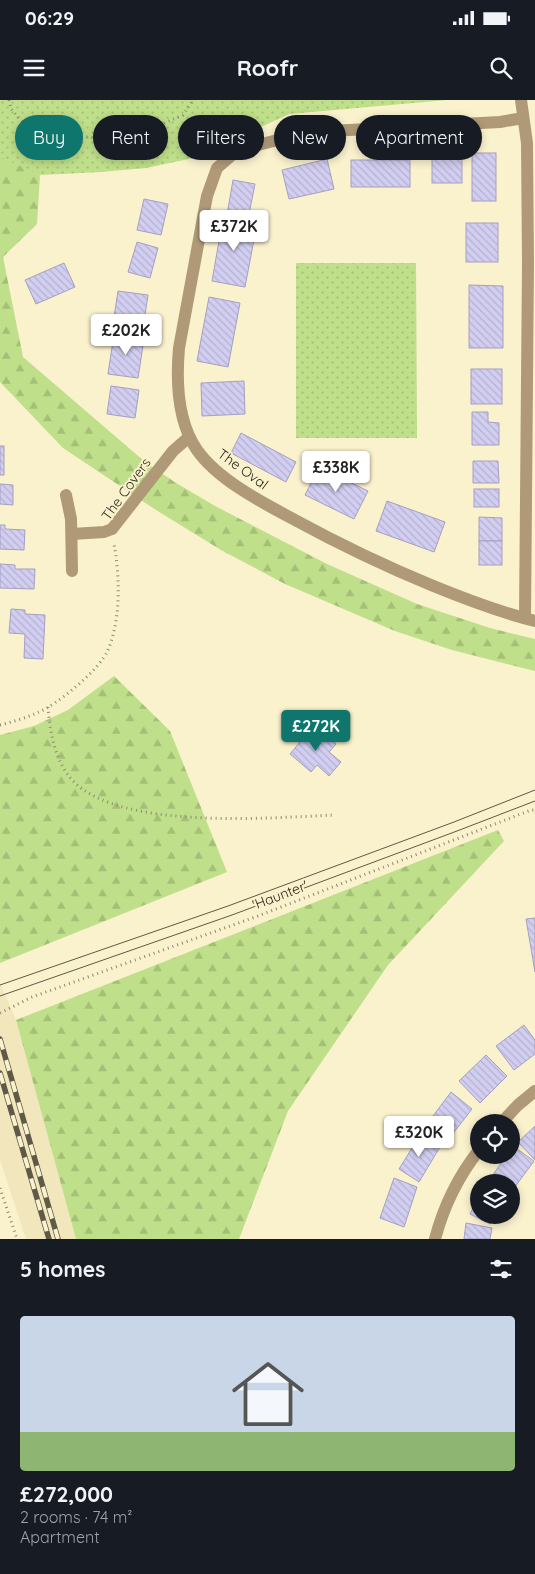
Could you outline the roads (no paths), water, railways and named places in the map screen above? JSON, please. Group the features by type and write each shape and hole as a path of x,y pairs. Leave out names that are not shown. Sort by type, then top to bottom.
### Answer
{"street":[{"path":"521,100 527,143 531,263 530,620"},
{"name":"The Oval","path":"523,118 500,122 330,131 285,138 232,154 217,168 207,196 179,348 177,371 178,390 184,423 189,437 197,451 221,474 275,510 395,570 489,607 530,620"},
{"name":"The Covers","path":"72,534 104,532 112,528 172,450 189,437"},
{"path":"66,495 71,519 72,572"},
{"path":"510,1114 535,1091"},
{"path":"434,1239 441,1215 452,1189 470,1161"}],"tram line":[{"path":"0,985 228,906 535,790"},
{"path":"0,996 232,915 535,801"}],"railway":[{"path":"0,1039 58,1239"},
{"path":"0,1073 49,1239"}]}
